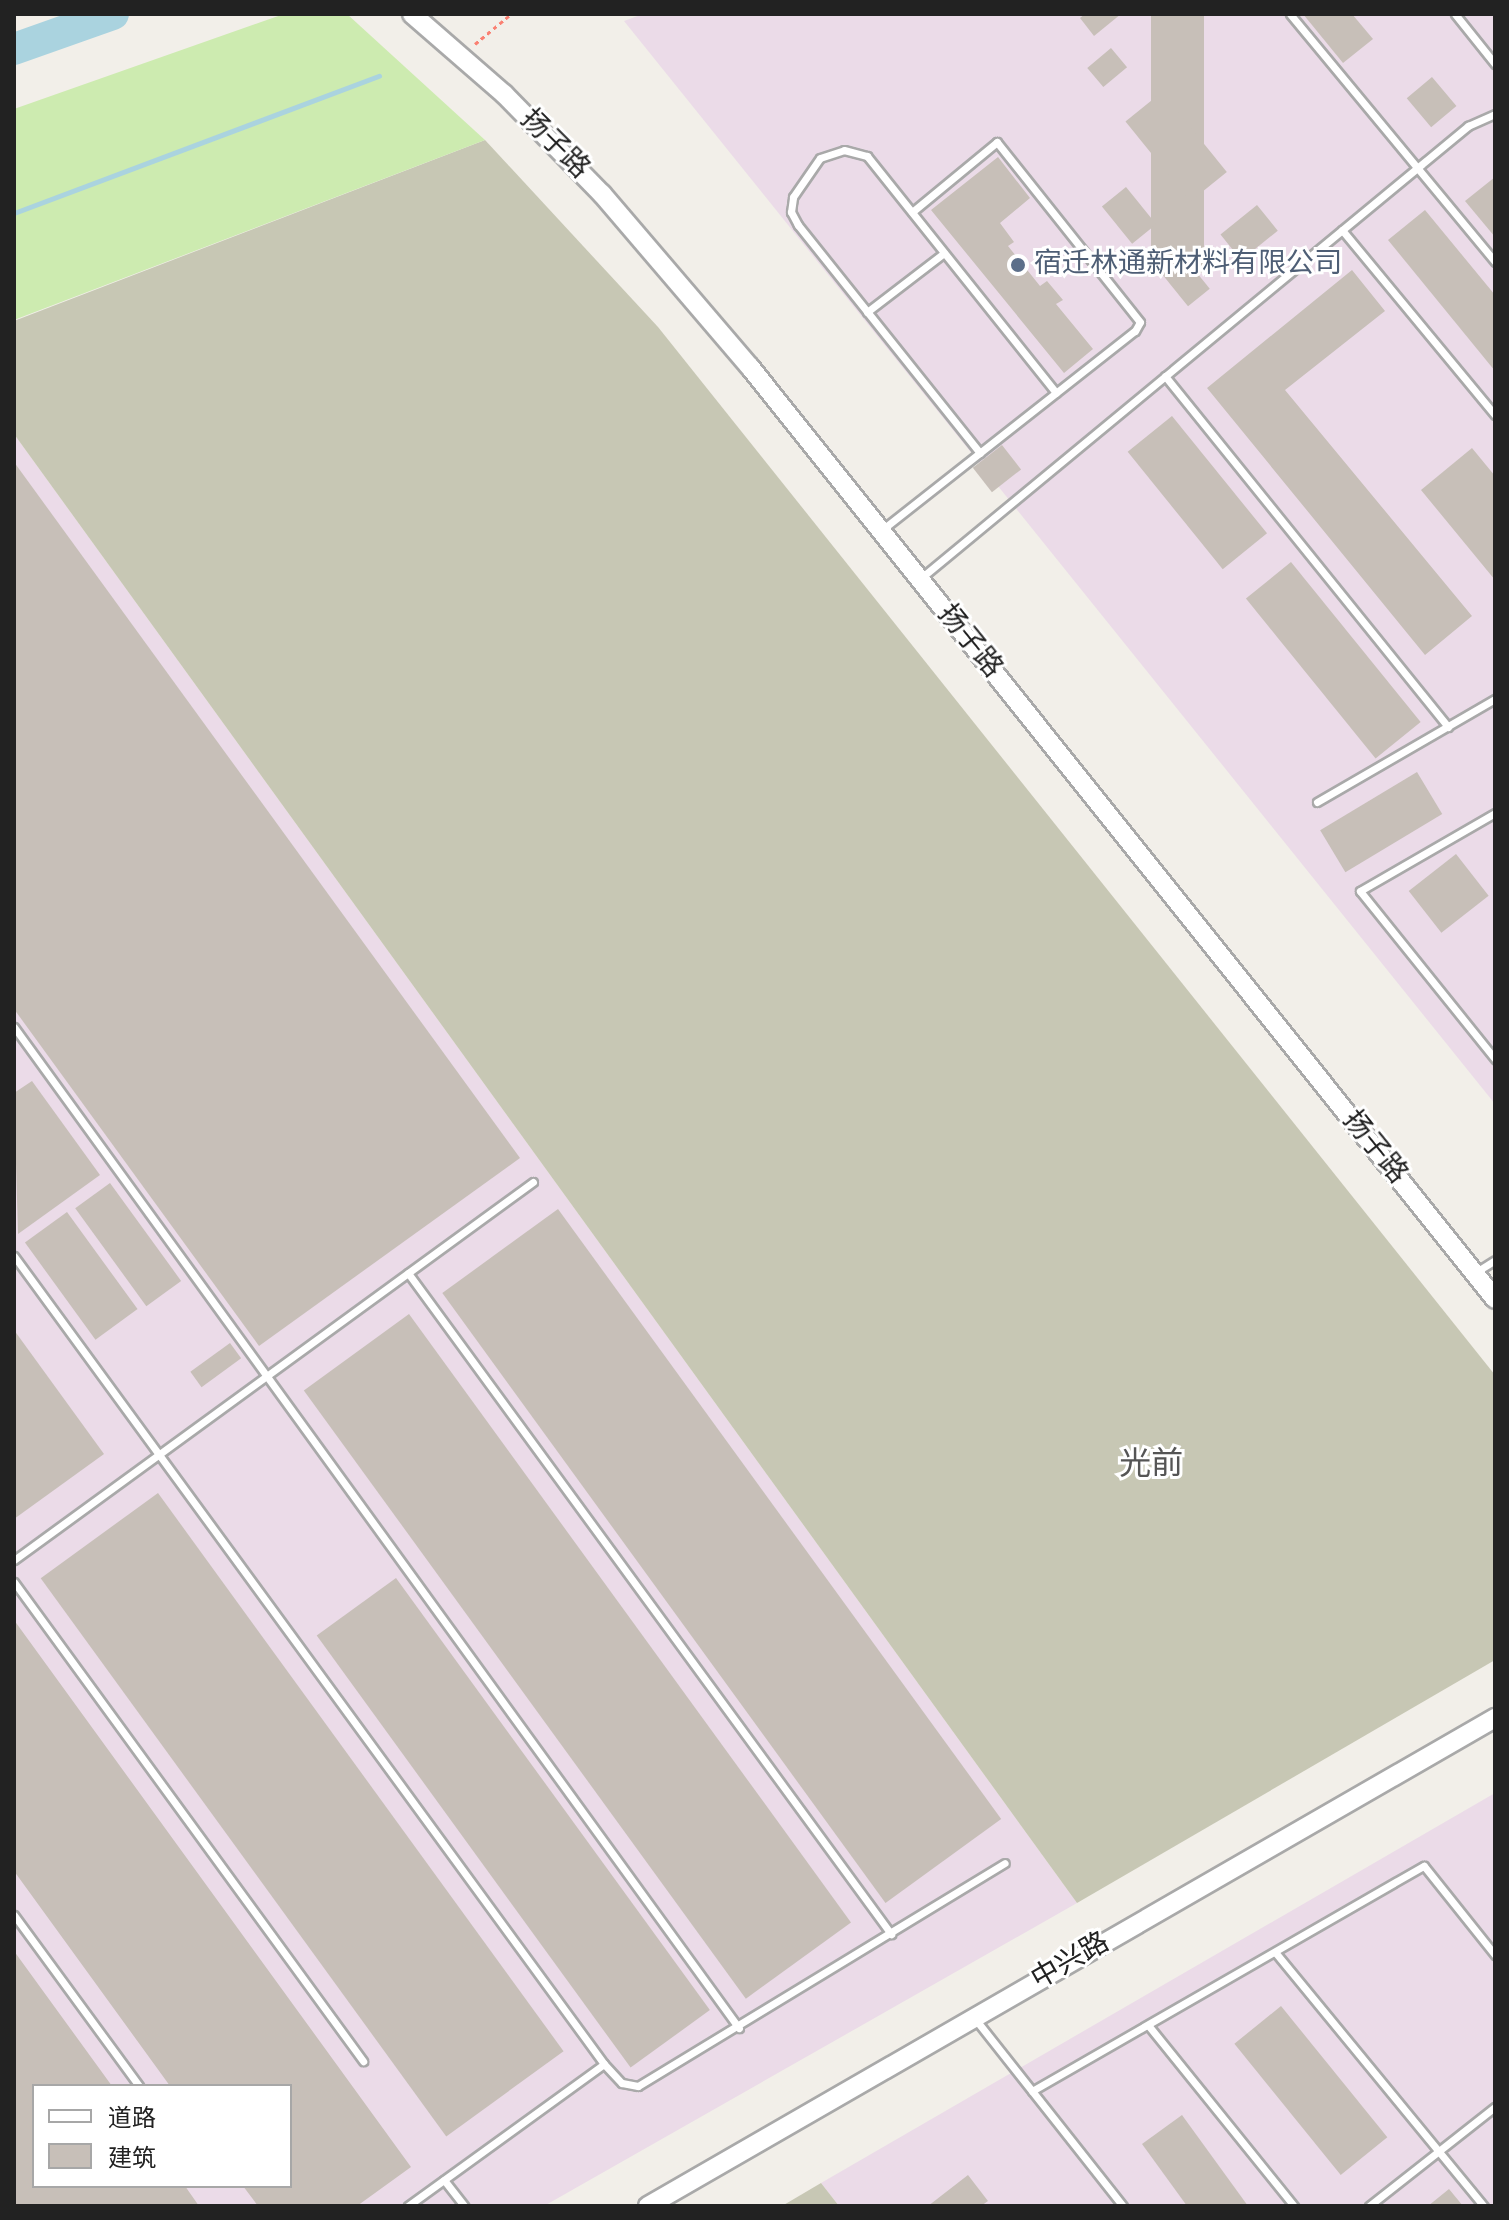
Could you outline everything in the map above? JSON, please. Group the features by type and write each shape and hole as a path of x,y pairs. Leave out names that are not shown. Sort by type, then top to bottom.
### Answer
{"street":[{"name":"扬子路","path":"412,14 460,56 602,194 881,531 1495,1299"},
{"name":"中兴路","path":"648,2206 1495,1718"}],"lane":[{"path":"1290,14 1495,262"},
{"path":"1455,14 1495,64"},
{"path":"919,579 1468,126 1495,114"},
{"path":"881,531 1056,393 1140,322 997,142 912,212"},
{"path":"980,453 798,225 791,212 793,197 820,158 855,151 867,156 1056,393"},
{"path":"1342,230 1495,415"},
{"path":"867,312 944,253"},
{"path":"1165,376 1448,727"},
{"path":"1317,802 1495,699"},
{"path":"1495,813 1360,891 1495,1059"},
{"path":"14,1027 739,2028"},
{"path":"14,1560 533,1182"},
{"path":"14,1256 604,2064 622,2083 638,2086 739,2028 1005,1863"},
{"path":"1474,1273 1495,1260"},
{"path":"408,1273 891,1934"},
{"path":"14,1582 363,2061"},
{"path":"1032,2091 1424,1866 1495,1955"},
{"path":"14,1915 138,2084"},
{"path":"1275,1952 1484,2206"},
{"path":"974,2018 1123,2206"},
{"path":"1148,2025 1294,2206"},
{"path":"408,2206 604,2064"},
{"path":"1369,2206 1495,2107"},
{"path":"444,2180 464,2206"}],"path":[{"path":"460,56 511,14"}],"shaded area":[{"path":"643,14 1495,14 1495,1104 624,21"},
{"path":"485,140 658,327 1495,1375 1495,1660 1077,1903 14,434 14,321"},
{"path":"14,434 1077,1903 544,2206 14,2206"},
{"path":"1495,1793 1495,2206 839,2206 821,2183"},
{"path":"821,2183 839,2206 782,2206"}],"green space":[{"path":"284,14 347,14 485,140 14,320 14,109"}],"building":[{"path":"1085,14 1121,14 1094,36 1080,18"},
{"path":"1151,14 1204,14 1204,273 1151,273"},
{"path":"1303,14 1352,14 1373,39 1343,63"},
{"path":"1111,48 1127,67 1103,87 1087,68"},
{"path":"1432,77 1456,106 1431,127 1407,98"},
{"path":"1162,92 1227,172 1190,202 1125,122"},
{"path":"998,157 1030,198 1000,223 1014,242 1008,246 1040,286 1047,281 1063,300 1056,304 1093,349 1064,373 931,210"},
{"path":"1495,177 1495,237 1465,201"},
{"path":"1126,187 1156,224 1132,244 1102,207"},
{"path":"1257,205 1278,231 1241,260 1220,235"},
{"path":"1425,210 1495,295 1495,371 1388,240"},
{"path":"1172,242 1210,289 1188,306 1150,260"},
{"path":"1352,270 1385,311 1285,390 1472,616 1425,655 1207,388"},
{"path":"1172,416 1267,533 1223,569 1128,452"},
{"path":"1002,445 1021,469 992,492 973,468"},
{"path":"1472,448 1495,476 1495,580 1421,490"},
{"path":"14,462 520,1158 259,1346 14,1009"},
{"path":"1291,562 1421,722 1376,759 1246,599"},
{"path":"1417,772 1442,814 1345,872 1320,830"},
{"path":"1456,854 1489,896 1441,933 1409,891"},
{"path":"32,1081 100,1175 18,1234 14,1093"},
{"path":"110,1183 181,1281 146,1306 75,1208"},
{"path":"558,1209 1001,1819 886,1903 442,1293"},
{"path":"67,1212 138,1309 95,1340 25,1243"},
{"path":"409,1314 851,1922 746,1999 304,1390"},
{"path":"14,1330 104,1454 14,1519"},
{"path":"230,1343 241,1358 202,1387 190,1372"},
{"path":"158,1493 564,2051 446,2136 41,1578"},
{"path":"396,1578 710,2010 631,2068 317,1636"},
{"path":"14,1620 411,2167 357,2206 258,2206 244,2188 292,2188 292,2084 169,2084 14,1871"},
{"path":"14,1951 111,2084 32,2084 32,2188 186,2188 199,2206 14,2206"},
{"path":"1281,2006 1387,2137 1341,2175 1234,2044"},
{"path":"1182,2115 1248,2206 1187,2206 1142,2144"},
{"path":"968,2175 988,2201 981,2206 928,2206"},
{"path":"1449,2189 1463,2206 1428,2206"}],"waterway":[{"path":"14,49 113,14"},
{"path":"14,213 379,76"}],"place":[{"name":"宿迁林通新材料有限公司","path":"1018,265"}],"district":[{"name":"光前","path":"1151,1466"}]}
